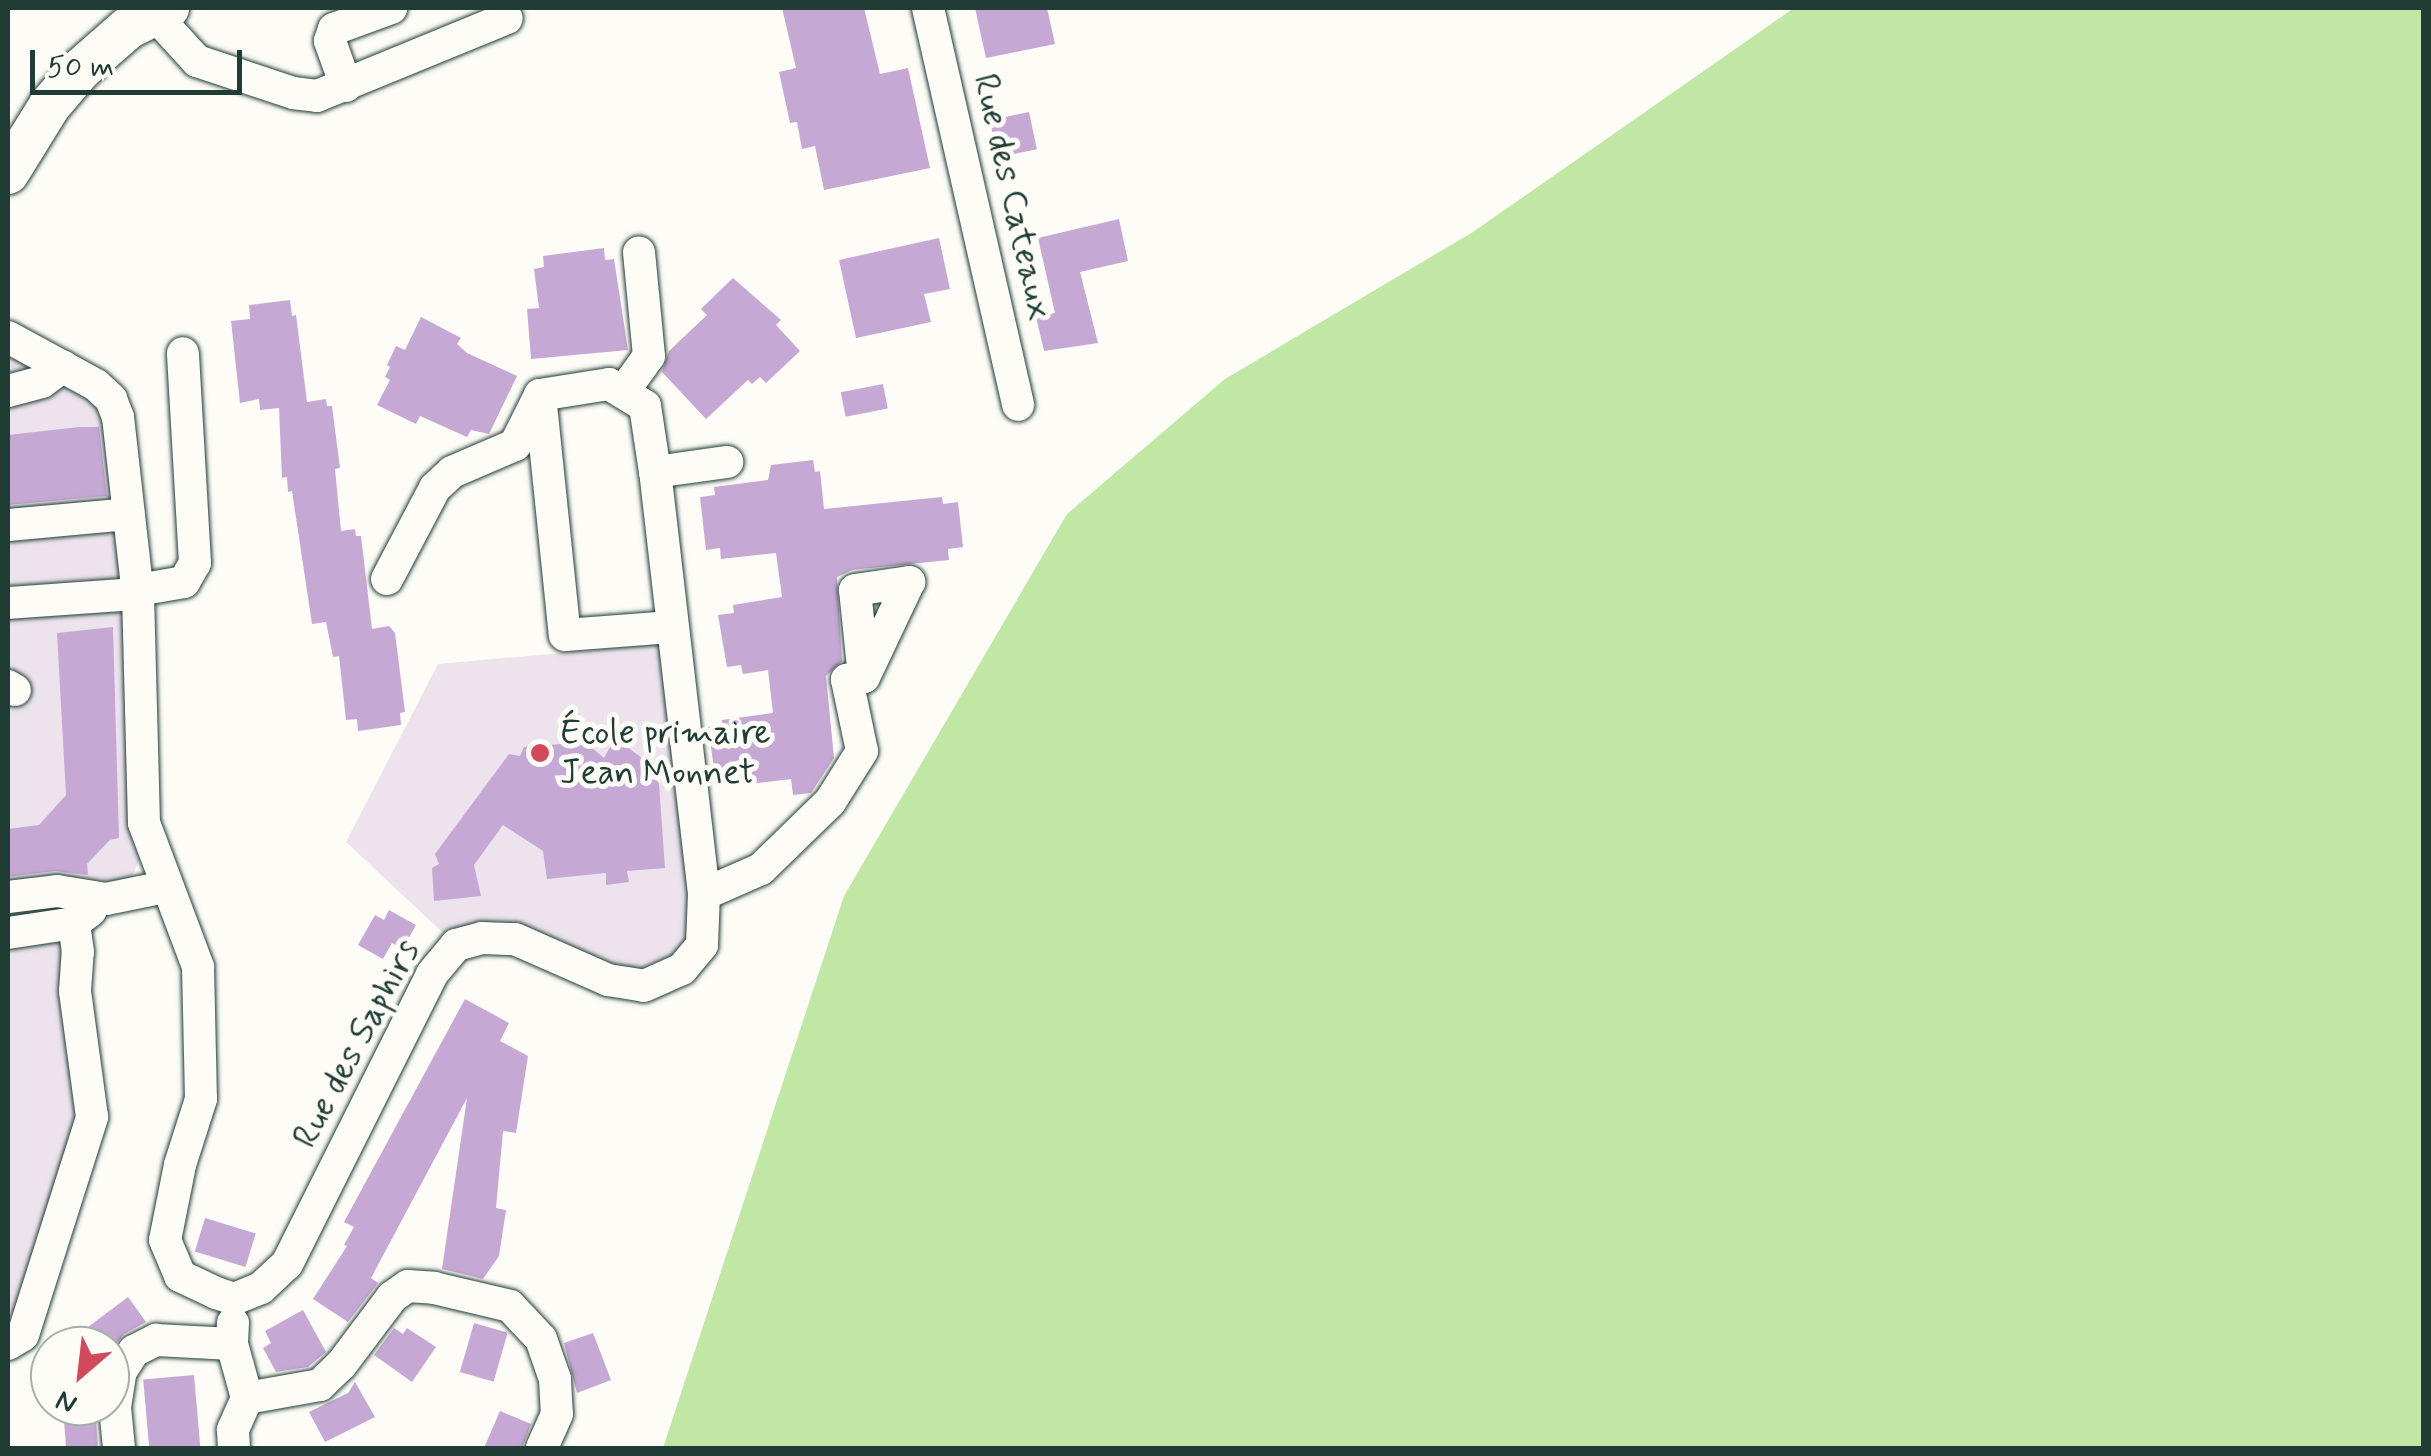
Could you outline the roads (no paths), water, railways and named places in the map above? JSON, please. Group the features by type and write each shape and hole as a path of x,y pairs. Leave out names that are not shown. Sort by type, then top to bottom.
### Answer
{"main road":[{"path":"8,173 50,105 80,70 128,28 161,11"}],"street":[{"path":"346,86 330,41 334,30 390,8"},
{"name":"Rue des Cateaux","path":"928,8 1018,404"},
{"path":"161,11 197,61 293,93 317,96 507,18"},
{"path":"540,395 609,384 634,399 649,356 638,252"},
{"path":"8,337 96,384 111,399 118,418 138,592 144,823 198,967 201,1098 180,1165 166,1240 180,1276 234,1299 232,1344 246,1398 232,1430 234,1448"},
{"path":"8,603 138,592 184,582 194,563 183,353"},
{"path":"8,391 42,382 63,366"},
{"path":"387,579 435,488 452,472 516,445 540,395"},
{"path":"540,395 566,635 672,627"},
{"name":"Rue des Saphirs","path":"234,1299 261,1288 286,1264 432,974 456,945 482,938 515,939 608,980 644,986 682,969 702,945 704,894 655,472 634,399"},
{"path":"655,472 727,462"},
{"path":"8,525 128,514"},
{"path":"704,894 761,869 830,802 862,751 847,680 864,677"},
{"path":"8,897 57,892 106,898 165,887"},
{"path":"8,933 74,923 106,898"},
{"path":"8,1344 23,1335 92,1117 75,991 78,952 74,923"},
{"path":"246,1398 320,1385 341,1366 392,1298 408,1286 434,1288 510,1306 541,1339 554,1379 557,1414 542,1448"},
{"path":"120,1448 115,1407 121,1372 134,1351 156,1340 232,1344"}],"place":[{"name":"École primaire Jean Monnet","path":"540,753"}]}
